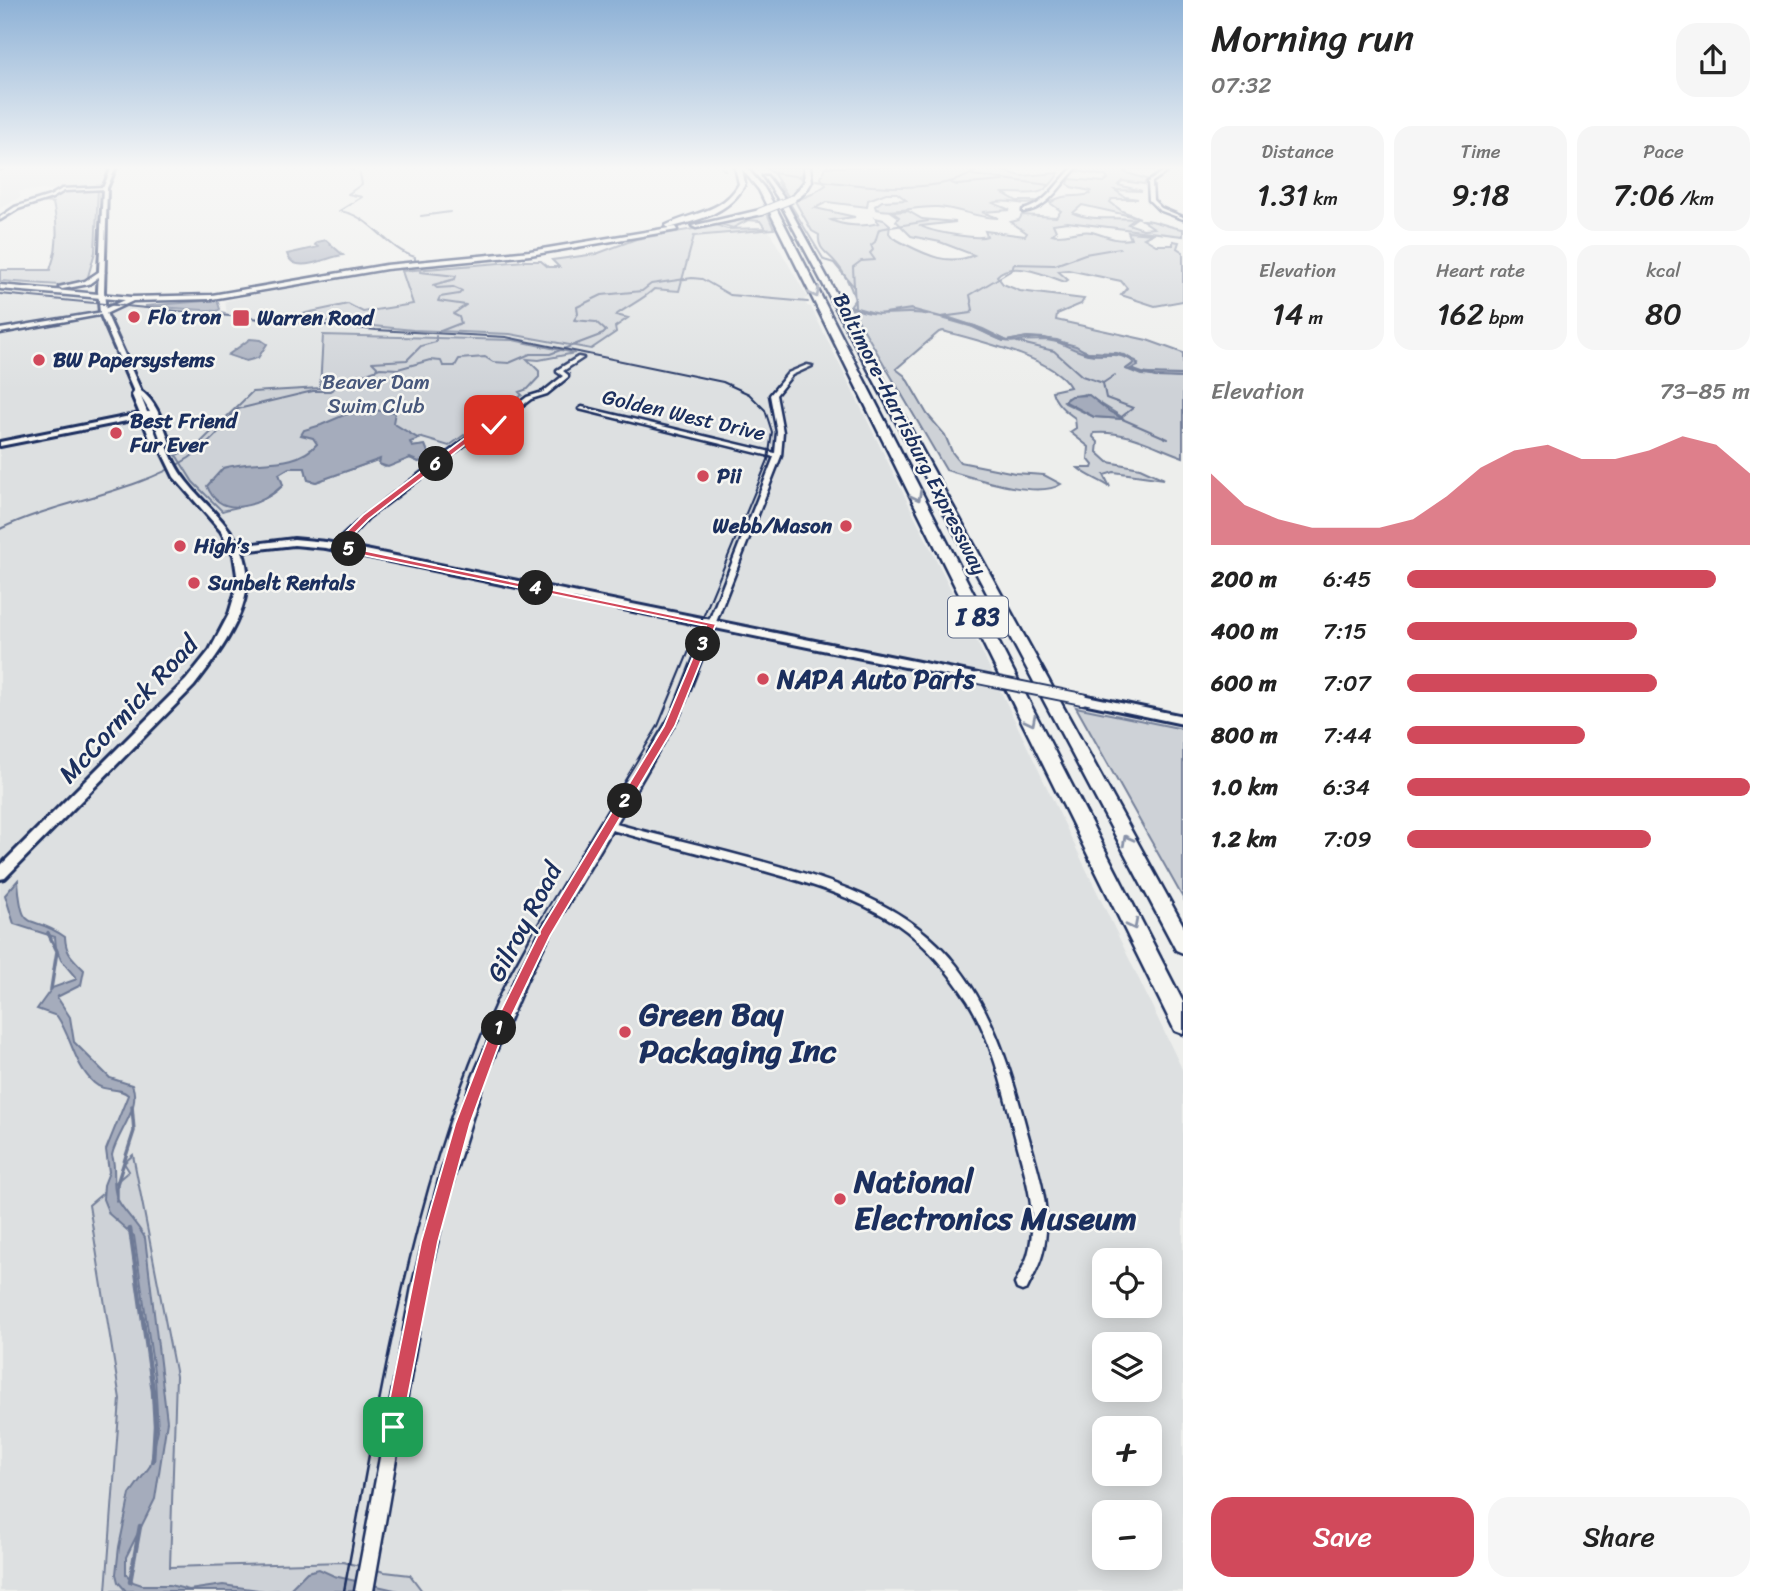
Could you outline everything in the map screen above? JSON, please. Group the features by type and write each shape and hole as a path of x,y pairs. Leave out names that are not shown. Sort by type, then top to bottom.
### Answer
{"highway":[{"name":"Baltimore-Harrisburg Expressway","path":"789,241 1183,1024"},
{"name":"Baltimore-Harrisburg Expressway","path":"805,241 1183,944"}],"main road":[{"path":"103,241 101,294 103,313 149,429 156,444 163,446 166,443 153,413 144,395 138,396"},
{"path":"223,291 397,262 530,253 594,241"},
{"path":"0,285 101,294 167,295 323,278 331,274 397,262"},
{"path":"212,297 408,262"},
{"path":"55,288 82,284 102,272"},
{"path":"0,285 150,299"},
{"path":"103,313 125,302 150,299 212,297 229,298 234,303"},
{"path":"113,421 133,411 138,396"},
{"path":"0,444 153,413"},
{"path":"113,421 144,423 149,429"},
{"path":"168,458 174,471 225,530 237,549 294,542 336,547 978,678"},
{"name":"McCormick Road","path":"0,874 183,690 209,659 228,628 236,604 241,580 237,549"},
{"path":"1082,699 1183,720"}],"street":[{"path":"0,331 103,313"},
{"path":"336,547 366,517 477,433 494,425 529,398 545,393 566,376 559,371 580,358"},
{"name":"Gilroy Road","path":"365,1585 419,1287 463,1124 497,1033 521,979 545,933 670,726 778,456 780,432 773,395 790,374 809,366"},
{"name":"Golden West Drive","path":"582,409 778,456"},
{"path":"163,446 168,458"},
{"path":"978,678 1082,699"},
{"path":"610,826 842,889 884,909 903,922 948,964 972,997 989,1031 1013,1103 1030,1172 1039,1235 1035,1256 1022,1284"}],"shaded area":[{"path":"681,241 775,241 808,298 804,299 807,306 811,307 981,650 1183,1071 1183,1591 422,1591 410,1575 343,1562 170,1567 176,1376 133,1155 130,1171 90,1205 120,1399 106,1591 0,1591 0,292 227,315 225,301 348,276 402,271 423,330 627,318 615,315 658,284","holes":["323,335 513,340 572,354 539,360 526,358 518,392 521,395 468,435 415,437 410,442 412,447 421,445 428,457 423,461 410,458 393,466 380,462 380,459 325,480 308,480 305,468 289,468 279,474 283,485 264,501 222,511 176,455 197,446 252,392 320,388"]}],"green space":[{"path":"56,241 96,241 87,280 59,285 0,281 0,270 50,270"},
{"path":"630,241 693,241 679,291 654,289 616,315 628,318 615,327 616,332 591,349 510,334 413,330 294,318 348,304 363,312 413,304 402,271 525,261 541,261 548,267 559,267 552,260 596,254"},
{"path":"819,241 899,241 923,253 952,260 974,255 936,241 1150,241 1156,245 1173,245 1173,241 1179,242 1177,248 1183,252 1183,301 1155,306 1121,295 1127,288 1121,281 1068,270 1058,271 1068,280 1065,282 1020,269 1003,271 997,276 1003,284 1020,291 1084,299 1081,304 1057,314 1056,320 1147,340 1183,353 1183,375 1138,373 1131,369 1138,364 1133,361 1126,369 1141,375 1183,378 1183,457 1128,436 1094,433 1093,437 1098,442 1097,452 1108,462 1140,468 1164,479 1114,472 1104,475 1110,487 1078,468 1092,468 1093,465 1088,459 1089,447 1070,432 1076,428 1075,418 1053,395 1052,391 1070,387 1062,377 1032,359 943,331 896,369 905,376 927,414 945,435 952,452 960,462 1015,473 1044,475 1061,484 1037,490 988,482 946,470 851,308 861,310 850,306 855,299 844,275","holes":["947,317 983,329 1007,341 945,319","1027,337 1057,340 1088,352 1125,355 1132,360 1118,355 1088,354 1063,343 1046,340 1008,341","1085,394 1121,419 1094,417 1065,403 1067,398"]},
{"name":"Beaver Dam Swim Club","path":"323,335 513,340 575,353 539,360 527,359 539,371 539,377 528,389 519,392 522,395 468,436 464,435 449,446 419,437 410,442 413,447 425,445 429,455 419,462 410,458 385,467 379,464 380,459 316,482 308,480 305,468 289,468 279,474 283,485 270,496 255,503 222,511 193,482 176,455 197,446 252,392 320,388"},
{"path":"1076,707 1183,729 1183,898"},
{"path":"133,1155 176,1376 170,1567 343,1562 410,1575 422,1591 106,1591 120,1399 89,1205 129,1171 124,1163"}],"water":[{"path":"327,241 343,255 303,265 296,264 287,254 318,247 315,245 317,242"},
{"path":"217,300 220,309 217,311 145,306"},
{"path":"911,309 975,326 1007,341 1027,337 1045,338 1076,346 1086,352 1117,353 1136,361 1138,366 1131,369 1145,374 1183,375 1183,378 1155,377 1126,369 1134,363 1124,357 1088,354 1051,340 1037,338 1009,342 971,326 936,316 914,313 880,314"},
{"path":"250,339 261,340 267,344 258,358 246,361 228,355"},
{"path":"1089,395 1110,412 1124,419 1094,417 1064,401 1071,396"},
{"path":"358,409 395,412 393,423 419,439 410,442 412,447 425,445 429,455 419,462 410,458 388,467 379,464 380,459 316,482 308,480 305,468 289,468 279,474 283,485 275,492 265,499 243,506 222,503 213,497 207,486 223,468 297,457 317,444 313,438 301,435 304,430"},
{"path":"18,880 25,917 65,937 73,959 84,970 81,985 57,997 70,1017 74,1042 110,1078 132,1085 134,1094 131,1111 112,1155 115,1190 121,1204 145,1238 167,1421 155,1499 126,1557 126,1574 133,1582 142,1585 170,1585 189,1590 223,1585 265,1591 126,1591 118,1582 116,1574 119,1547 130,1494 150,1466 158,1430 155,1378 134,1236 109,1214 103,1199 109,1172 106,1150 128,1095 94,1083 77,1060 57,1016 37,1009 52,988 77,979 61,960 55,937 14,924 5,895"},
{"path":"319,1569 334,1576 399,1591 265,1591 289,1590 307,1572"}],"waterway":[{"path":"388,241 415,257 415,261 423,265 420,272 456,276 455,279 433,285 437,288 453,287 462,291 459,294 440,297 438,301 466,305 453,314 459,317 461,323 438,332"},
{"path":"813,241 824,260 834,263 854,287"},
{"path":"854,287 853,267 861,261 875,260 870,253 873,250 871,245 875,241"},
{"path":"941,317 971,313 973,310 970,295 1012,270 1014,264 1055,265 1085,254 1120,248"},
{"path":"376,369 398,369 430,360 441,361 443,366 455,366 459,359 485,357 493,362 509,363 530,354 550,354 606,331 596,322 574,320 578,314 577,307 602,295 642,291 651,284 702,279 730,295 808,302"},
{"path":"854,287 855,307"},
{"path":"221,312 225,313"},
{"path":"376,369 372,362 407,360 421,346 436,342 436,336"},
{"path":"1017,342 1054,351 1082,376 1103,383"},
{"path":"0,529 23,519 120,489 167,470 201,448 238,409 313,391 330,391 346,381 376,369"},
{"path":"1103,383 1115,375"},
{"path":"1103,383 1106,398 1133,408 1120,418 1168,439"},
{"path":"49,935 57,951 51,989"},
{"path":"117,1201 117,1184 134,1131 132,1106"},
{"path":"130,1229 153,1391 153,1461"},
{"path":"130,1582 140,1526"}],"tram line":[{"path":"0,294 376,330 506,337 723,382 749,394 765,410 772,432 768,460 658,726 531,935"},
{"path":"344,1591 386,1368 419,1221 464,1078 497,998 532,933"}],"place":[{"name":"Flo tron","path":"134,317"},
{"name":"Warren Road","path":"241,318"},
{"name":"BW Papersystems","path":"39,360"},
{"name":"Best Friend Fur Ever","path":"116,433"},
{"name":"Pii","path":"703,476"},
{"name":"Webb/Mason","path":"846,526"},
{"name":"High’s","path":"180,546"},
{"name":"Sunbelt Rentals","path":"194,583"},
{"name":"NAPA Auto Parts","path":"763,679"},
{"name":"Green Bay Packaging Inc","path":"625,1032"},
{"name":"National Electronics Museum","path":"840,1199"}],"route":[{"path":"393,1427 429,1242 463,1124 497,1033 545,933 670,726 711,624 336,547 366,517 477,433 494,425"}]}
